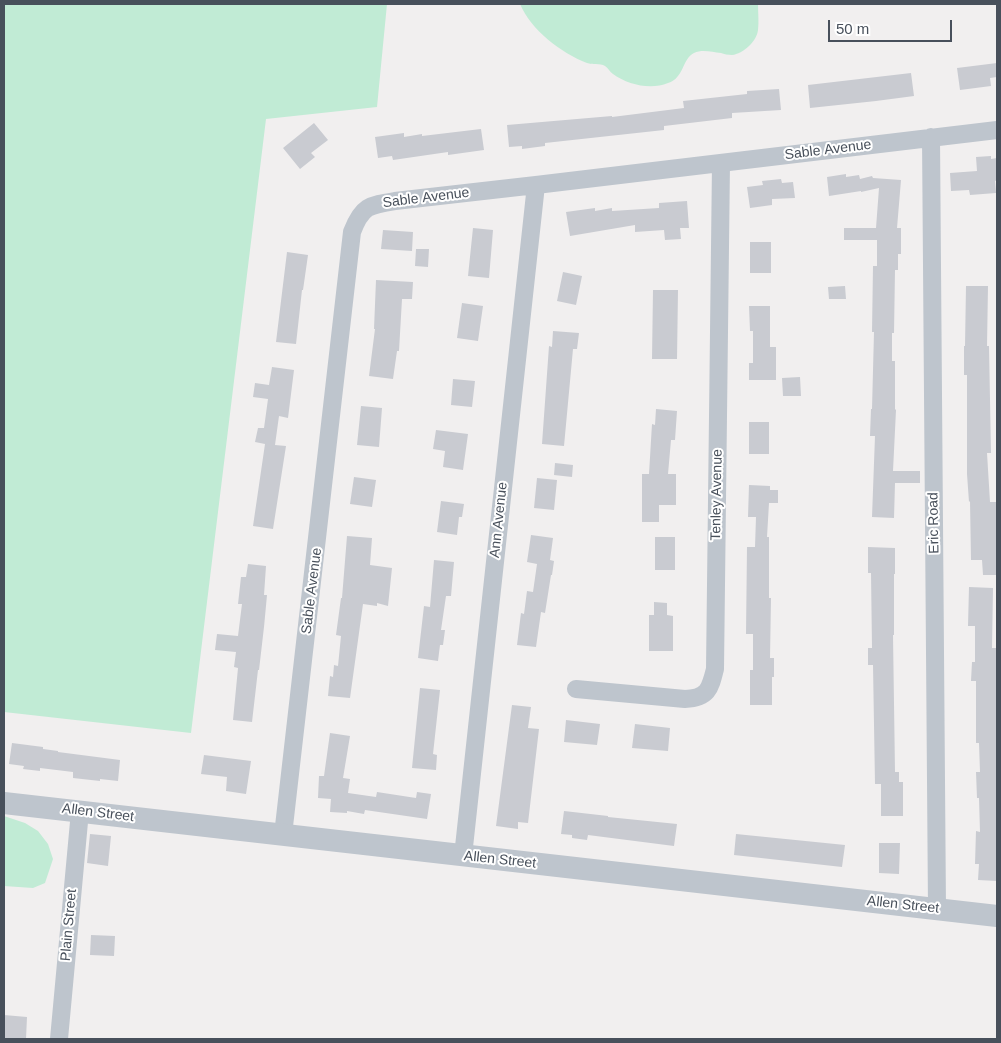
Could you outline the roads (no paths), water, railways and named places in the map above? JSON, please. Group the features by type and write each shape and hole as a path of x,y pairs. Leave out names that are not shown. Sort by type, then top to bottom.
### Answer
{"street":[{"name":"Sable Avenue","path":"283,835 352,232 362,212 381,203 997,130"},
{"name":"Eric Road","path":"931,137 938,909"},
{"name":"Tenley Avenue","path":"576,689 695,698 700,697 706,692 712,683 715,669 721,163"},
{"name":"Ann Avenue","path":"463,856 536,185"},
{"name":"Allen Street","path":"4,802 997,916"},
{"name":"Plain Street","path":"59,1039 80,811"}]}
